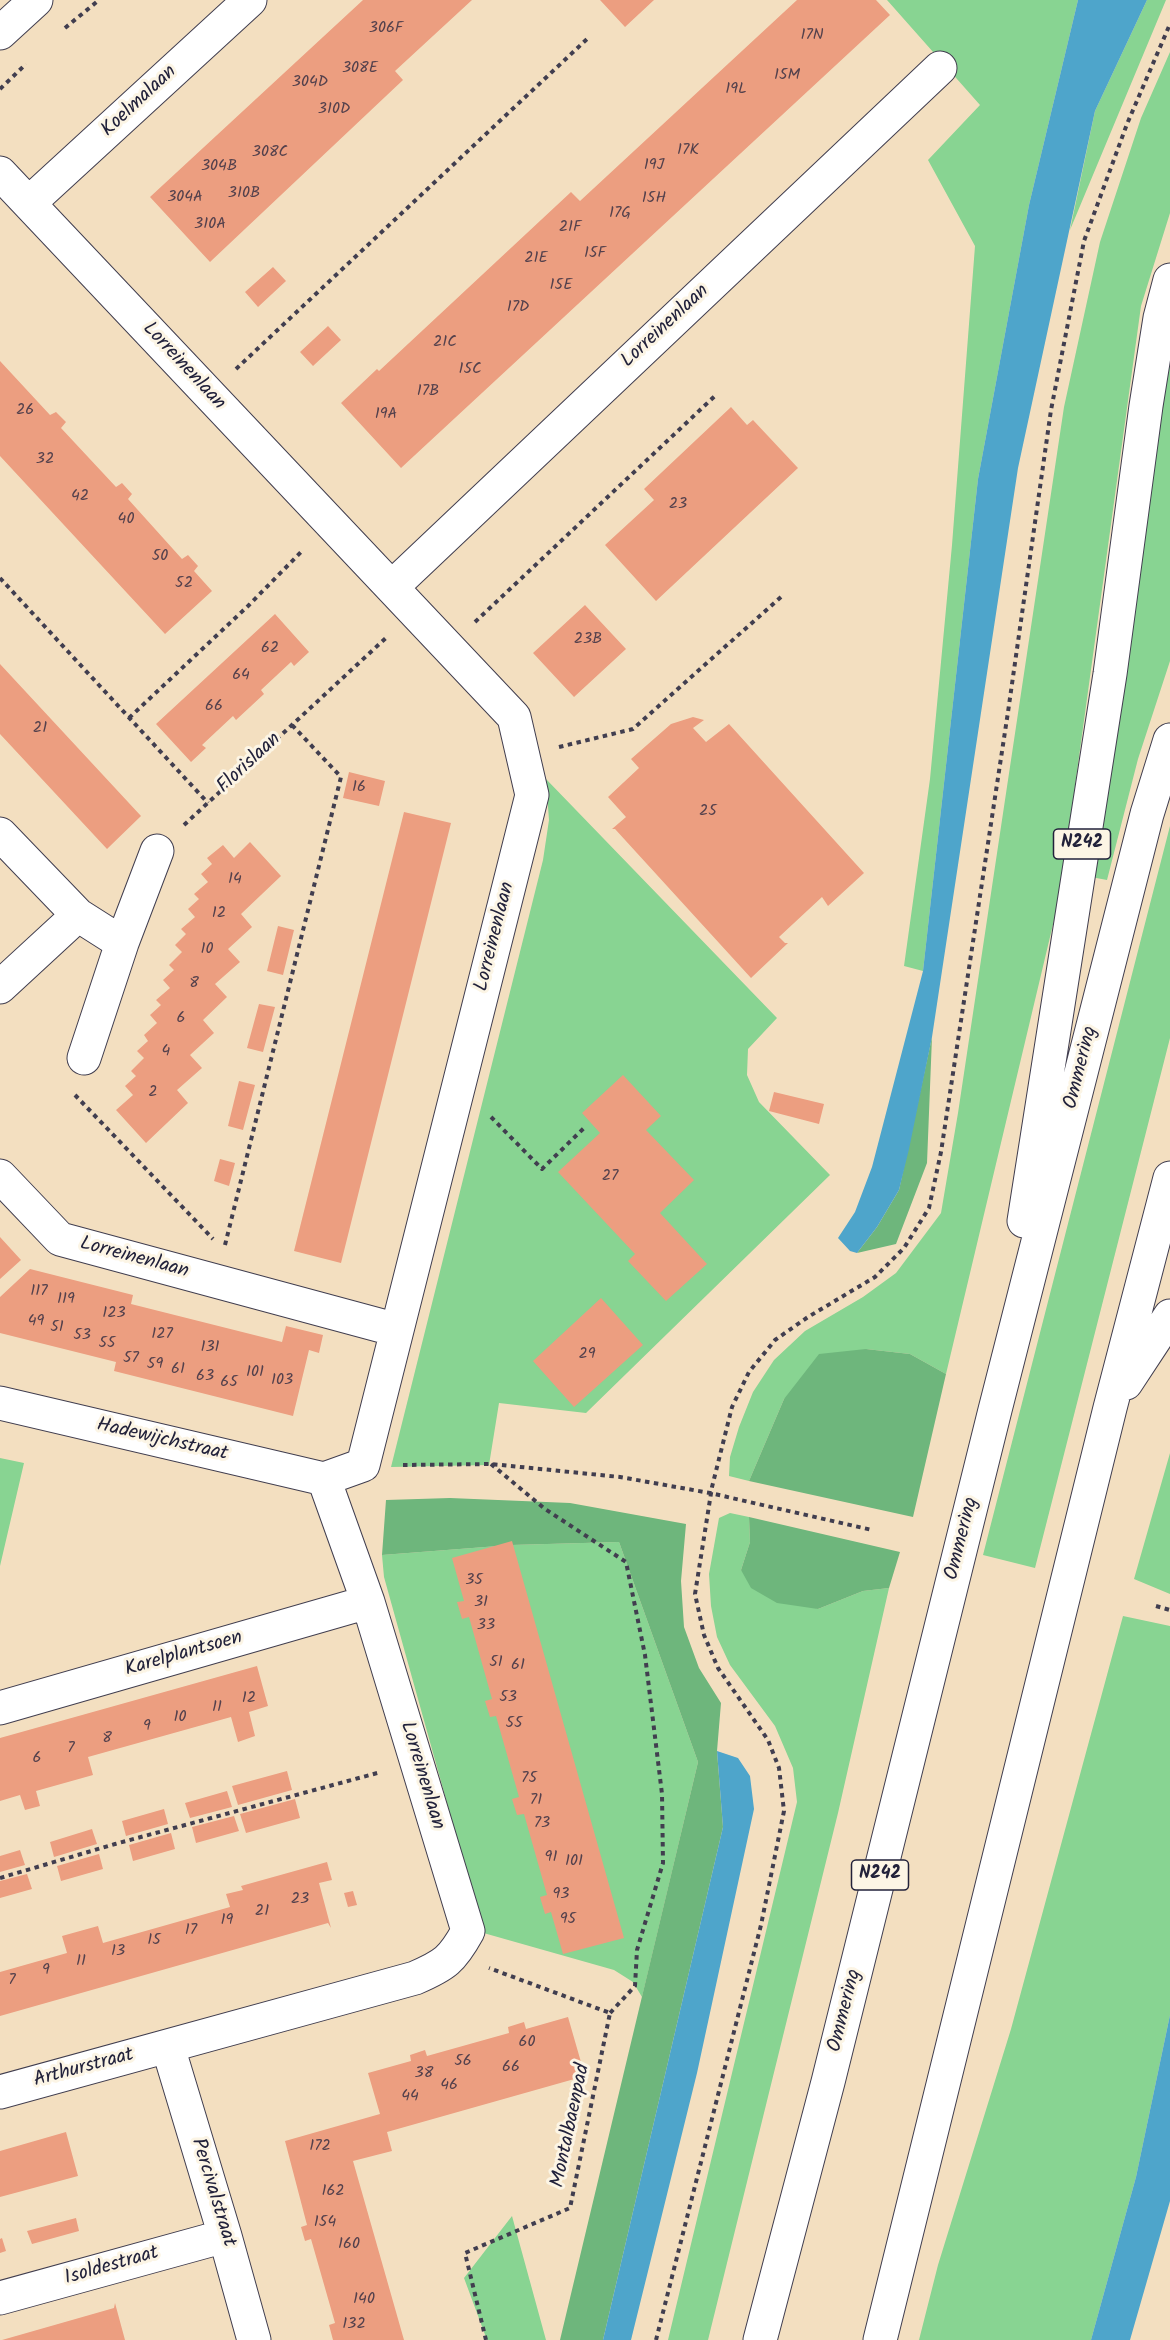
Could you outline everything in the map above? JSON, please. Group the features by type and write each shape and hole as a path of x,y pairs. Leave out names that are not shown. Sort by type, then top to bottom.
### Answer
{"main road":[{"path":"0,33 36,0"},
{"name":"Koelmalaan","path":"29,203 250,0"},
{"name":"Lorreinenlaan","path":"392,587 940,68"},
{"name":"Lorreinenlaan","path":"0,172 514,717 532,795 363,1465"},
{"name":"N242","path":"995,1410 1110,674 1148,395 1160,318 1170,280"},
{"name":"Ommering","path":"760,2340 825,2093 995,1410 1147,814 1170,740"},
{"path":"0,834 78,915 122,943"},
{"path":"84,1058 122,943 157,851"},
{"path":"0,987 78,915"},
{"name":"Lorreinenlaan","path":"0,1176 60,1239 397,1330"},
{"path":"880,2340 1110,1407 1170,1178"},
{"path":"1110,1407 1170,1316"},
{"name":"Hadewijchstraat","path":"0,1403 324,1479"},
{"path":"324,1479 363,1465"},
{"name":"Lorreinenlaan","path":"324,1479 368,1602 468,1931 454,1956"},
{"name":"Karelplantsoen","path":"0,1708 368,1602"},
{"path":"168,2047 415,1978 438,1968 454,1956"},
{"name":"Arthurstraat","path":"0,2092 168,2047"},
{"name":"Percivalstraat","path":"168,2047 254,2340"},
{"name":"Isoldestraat","path":"0,2298 225,2236"}],"path":[{"path":"656,2340 760,1925 784,1811 779,1768 768,1740 718,1668 704,1635 695,1594 710,1493 732,1407 749,1372 776,1340 808,1317 875,1277 904,1248 929,1208 944,1129 1006,724 1051,410 1084,241 1127,124 1170,24"},
{"path":"209,394 587,39"},
{"path":"448,647 717,394"},
{"path":"129,718 248,606 330,522"},
{"path":"0,578 208,803"},
{"path":"523,755 633,729 782,596"},
{"name":"Florislaan","path":"157,851 414,611"},
{"path":"84,1058 74,1093 224,1251 341,777 292,725"},
{"path":"459,1084 542,1168 585,1127"},
{"path":"454,1956 610,2013 635,1986 637,1950 663,1863 662,1794 645,1655 626,1562 545,1509 491,1464"},
{"path":"363,1465 491,1464 620,1477 710,1493 872,1530"},
{"path":"1156,1606 1170,1610"},
{"path":"0,1878 115,1844 417,1763"},
{"name":"Montalbaenpad","path":"486,2340 465,2253 570,2208 610,2013"}],"green space":[{"path":"887,0 1078,0 1029,205 978,479 923,971 904,966 930,779 952,545 975,246 928,160 980,105"},
{"path":"1147,0 1166,0 1070,230 1095,111"},
{"path":"1170,52 1170,213 1141,306 1060,895 946,1374 910,1354 866,1349 784,1399 749,1481 729,1476 730,1457 739,1427 753,1392 774,1360 805,1331 863,1297 896,1273 941,1213 1064,407 1100,242 1141,118"},
{"path":"1170,347 1170,661 1138,759 1107,880 1091,877"},
{"path":"546,779 777,1018 748,1049 747,1075 759,1102 830,1175 586,1413 499,1403 489,1465 391,1467 543,860 549,820"},
{"path":"1170,826 1170,1038 1035,1568 983,1555"},
{"path":"932,1037 927,1163 896,1244 857,1253 877,1227 899,1190"},
{"path":"866,1349 910,1354 946,1374 913,1517 749,1481 784,1399 819,1354"},
{"path":"1170,1453 1170,1594 1134,1579"},
{"path":"0,1458 24,1463 0,1566"},
{"path":"450,1498 570,1503 686,1524 681,1581 684,1627 699,1668 721,1703 717,1751 723,1827 603,2340 560,2340 698,1762 619,1542 511,1545 382,1555 386,1500"},
{"path":"730,1513 749,1517 750,1542 741,1570 818,1609 863,1591 889,1588 838,1813 708,2340 668,2340 797,1802 793,1768 775,1726 730,1665 717,1637 711,1606 709,1574 719,1518"},
{"path":"749,1517 900,1552 889,1588 863,1591 818,1609 777,1603 751,1588 741,1570 750,1542"},
{"path":"619,1542 698,1762 642,1997 633,1982 614,1970 480,1932 481,1925 384,1577 382,1555 511,1545"},
{"path":"1123,1616 1170,1626 1170,2015 1136,2177 1091,2340 919,2340 938,2265 1011,2029"},
{"path":"512,2216 546,2340 487,2340 464,2278"}],"water":[{"path":"1078,0 1147,0 1095,111 1018,468 932,1037 909,1149 899,1190 877,1227 857,1253 850,1251 838,1238 855,1212 872,1167 923,971 978,479 1029,205"},
{"path":"717,1751 738,1758 750,1776 754,1809 697,2073 631,2340 603,2340 723,1827"},
{"path":"1170,2015 1170,2201 1130,2340 1091,2340 1136,2177"}],"building":[{"path":"363,0 472,0 395,71 403,80 210,262 150,197"},
{"path":"600,0 654,0 625,27"},
{"path":"797,0 876,0 890,15 401,468 341,403 377,369 379,371 571,192 580,201"},
{"path":"273,267 286,281 258,307 245,292"},
{"path":"328,326 341,340 313,366 300,352"},
{"path":"0,361 50,415 56,412 66,422 61,428 116,487 122,483 132,494 128,499 182,559 188,555 198,566 194,571 212,591 165,634 0,456"},
{"path":"731,407 747,425 753,420 798,468 656,601 605,545 654,500 644,489"},
{"path":"585,605 626,649 574,697 533,653"},
{"path":"275,614 309,652 294,666 291,662 261,690 264,694 236,720 233,716 202,745 206,748 191,762 156,724"},
{"path":"0,664 141,816 107,849 0,734"},
{"path":"693,717 704,720 693,728 706,742 729,724 864,873 828,906 822,897 779,937 788,943 751,978 615,829 612,829 626,817 608,797 639,768 631,759 671,724"},
{"path":"349,772 385,781 379,806 343,798"},
{"path":"404,812 451,823 341,1263 294,1251"},
{"path":"250,842 281,876 241,914 252,927 228,949 240,962 215,984 227,997 203,1020 214,1033 190,1055 202,1068 177,1090 188,1103 146,1143 116,1110 133,1095 125,1086 136,1076 131,1071 144,1058 137,1051 148,1041 144,1035 157,1023 150,1015 161,1005 156,1000 170,988 163,980 174,970 169,965 182,952 175,945 186,934 181,929 195,917 188,909 199,899 194,894 208,882 201,874 212,864 207,858 223,845 234,858"},
{"path":"278,926 294,930 283,975 267,971"},
{"path":"259,1004 275,1007 263,1052 247,1048"},
{"path":"623,1075 661,1116 646,1130 694,1180 660,1213 707,1264 666,1301 628,1261 635,1254 558,1172 600,1133 582,1113"},
{"path":"239,1081 255,1085 243,1130 228,1126"},
{"path":"774,1092 824,1104 819,1124 769,1111"},
{"path":"220,1159 235,1163 229,1186 214,1181"},
{"path":"0,1237 21,1260 0,1279"},
{"path":"30,1269 133,1295 131,1304 282,1342 286,1326 323,1335 319,1353 309,1350 293,1416 114,1371 116,1362 0,1333 0,1297"},
{"path":"601,1298 643,1345 574,1407 533,1361"},
{"path":"512,1541 624,1938 563,1954 551,1912 545,1914 540,1897 547,1895 524,1814 517,1815 512,1799 519,1797 496,1716 490,1717 485,1701 492,1699 469,1617 462,1619 457,1602 464,1601 452,1558"},
{"path":"257,1666 268,1706 249,1712 255,1736 238,1742 231,1717 88,1757 93,1775 36,1791 40,1806 25,1810 20,1795 0,1801 0,1738"},
{"path":"287,1771 292,1790 238,1805 232,1786"},
{"path":"227,1791 232,1807 190,1818 185,1803"},
{"path":"295,1799 300,1818 246,1833 240,1814"},
{"path":"164,1809 168,1824 126,1836 122,1821"},
{"path":"234,1816 239,1831 196,1843 192,1827"},
{"path":"92,1829 97,1844 54,1857 50,1842"},
{"path":"171,1833 175,1849 133,1861 129,1845"},
{"path":"20,1850 25,1865 0,1872 0,1856"},
{"path":"99,1854 103,1869 61,1881 57,1866"},
{"path":"327,1862 332,1880 319,1883 331,1928 328,1923 0,2016 0,1972 67,1953 62,1936 98,1926 103,1943 230,1907 226,1894 243,1890 241,1886"},
{"path":"27,1874 32,1889 0,1898 0,1881"},
{"path":"353,1891 357,1905 348,1907 344,1893"},
{"path":"568,2017 585,2076 387,2132 392,2151 353,2161 404,2340 333,2340 329,2325 335,2323 311,2239 305,2241 301,2227 307,2225 285,2141 380,2114 368,2073 411,2061 410,2055 425,2050 427,2056 509,2033 508,2027 524,2022 526,2029"},
{"path":"66,2132 78,2176 0,2197 0,2151"},
{"path":"76,2218 79,2231 32,2244 27,2231"},
{"path":"2,2238 6,2251 0,2253 0,2239"},
{"path":"115,2303 125,2340 2,2340 114,2308"}]}
